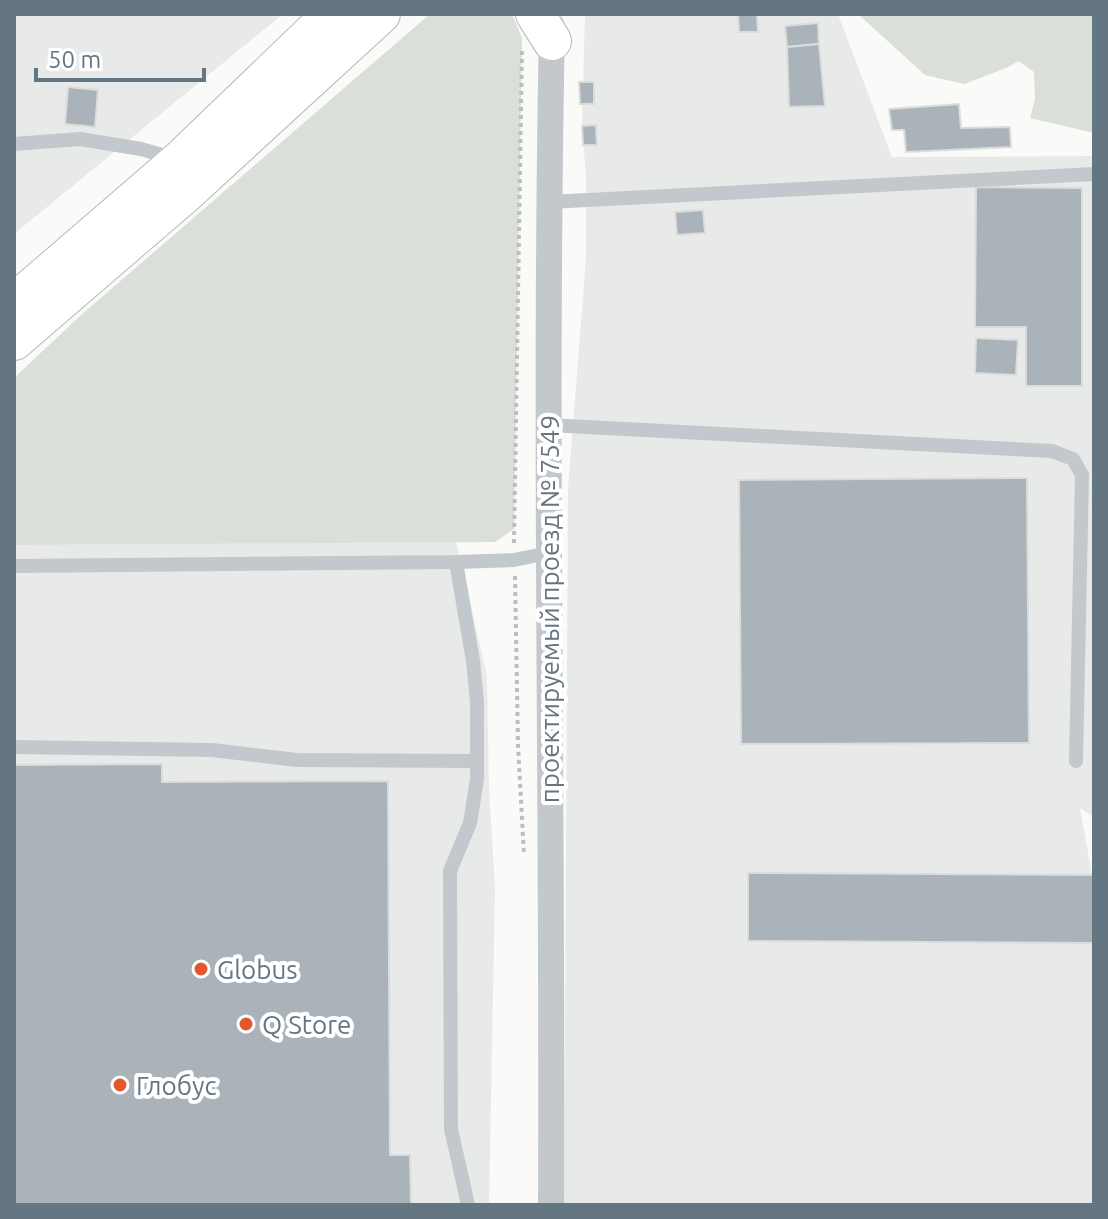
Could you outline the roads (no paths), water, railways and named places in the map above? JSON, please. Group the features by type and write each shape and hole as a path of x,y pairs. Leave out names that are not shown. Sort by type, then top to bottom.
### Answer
{"main road":[{"path":"14,303 180,160 332,14"},
{"path":"14,341 186,193 381,14"}],"street":[{"name":"проектируемый проезд № 7549","path":"540,27 549,202 551,1205"}],"lane":[{"path":"14,144 80,139 141,149 180,160"},
{"path":"549,202 1094,174"},
{"path":"548,425 1052,451 1073,459 1082,475 1076,761"},
{"path":"14,566 456,562 514,560 548,553"},
{"path":"456,562 477,702 477,779 470,823 450,871 451,1129 468,1205"},
{"path":"14,747 199,750 297,760 477,761"}],"place":[{"name":"Globus","path":"201,969"},
{"name":"Q Store","path":"246,1024"},
{"name":"Глобус","path":"120,1085"}]}
